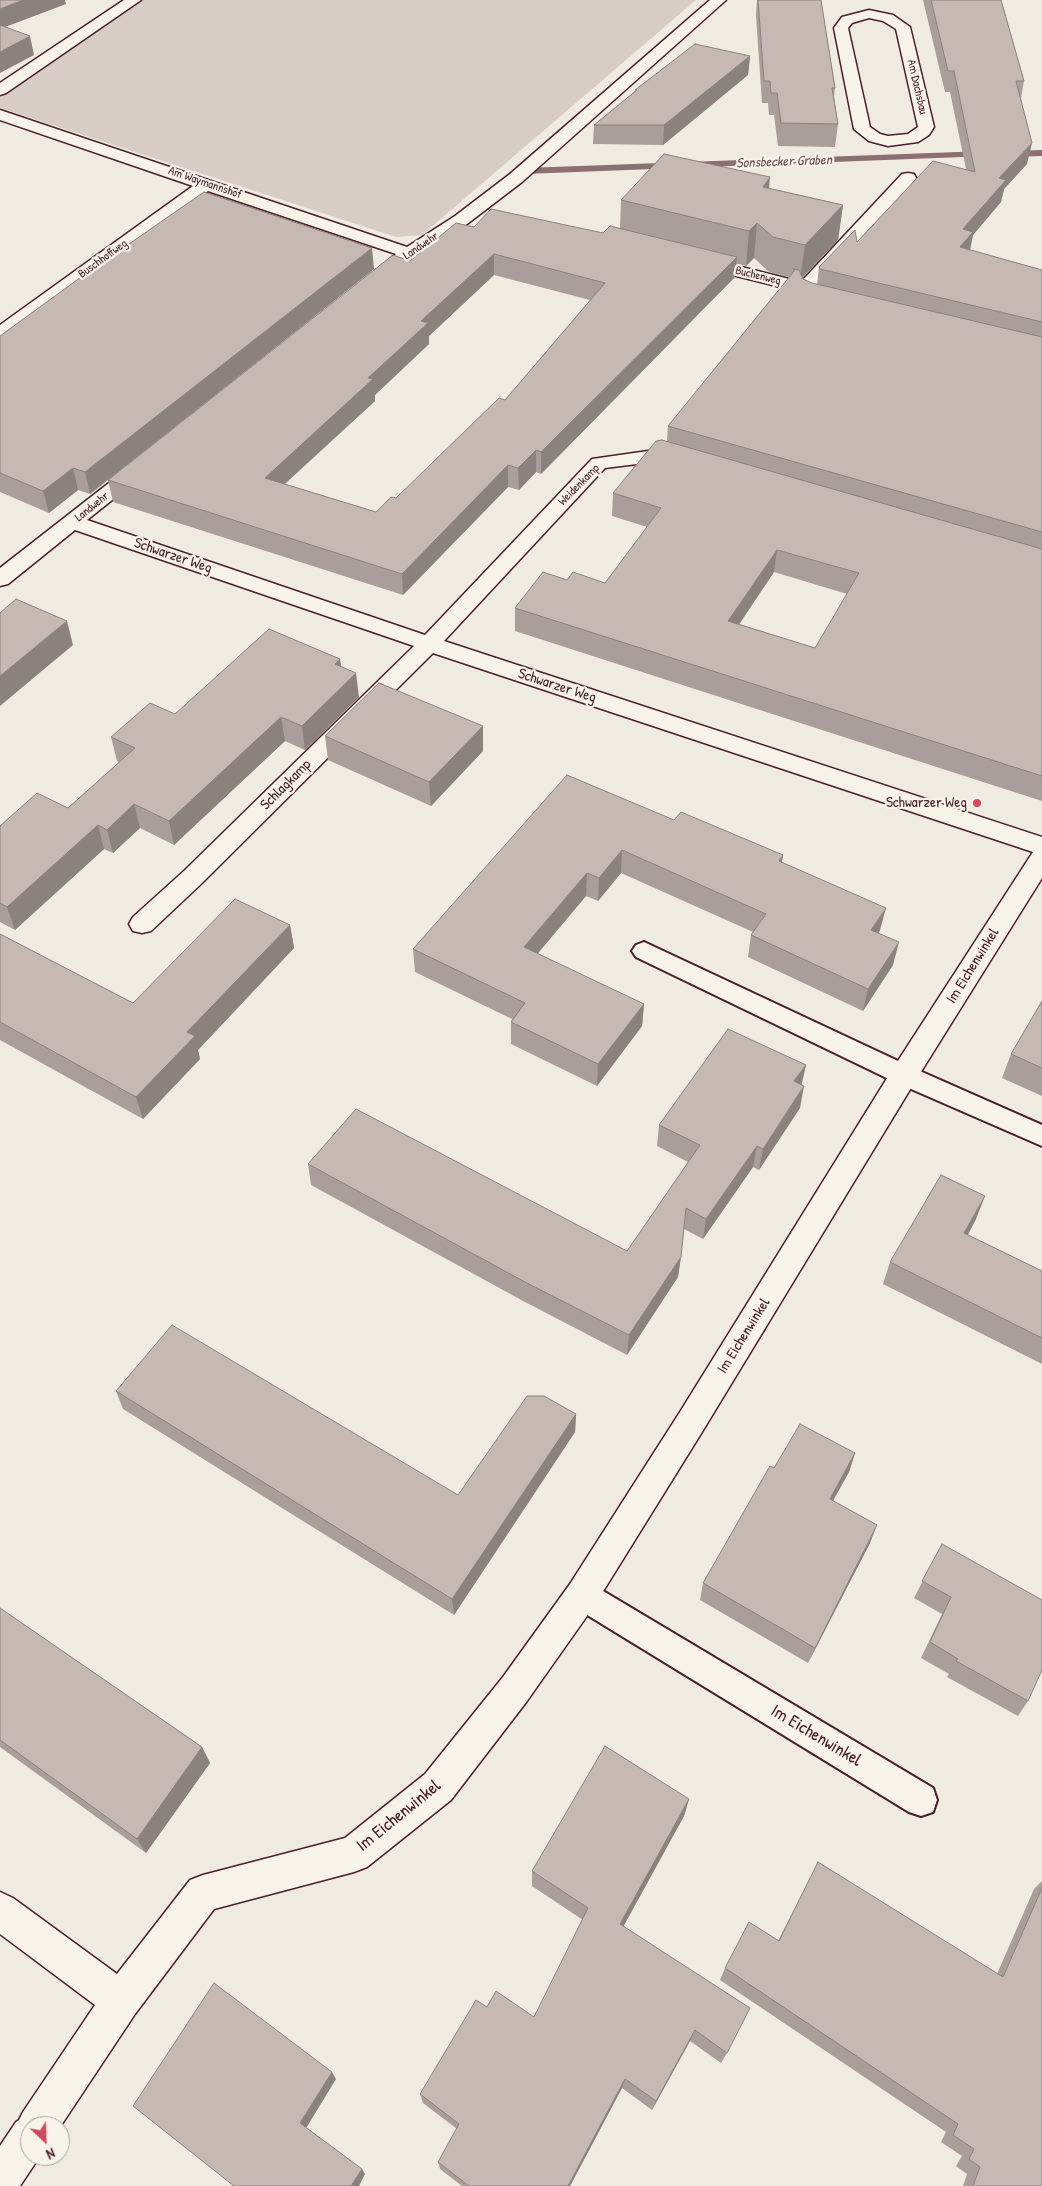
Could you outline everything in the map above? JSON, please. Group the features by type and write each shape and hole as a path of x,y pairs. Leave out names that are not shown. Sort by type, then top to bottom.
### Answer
{"street":[{"path":"0,90 134,0"},
{"name":"Landwehr","path":"357,294 409,253 479,207 539,159 719,0"},
{"name":"Am Dachsbau","path":"868,7 902,27 926,127 923,132 912,139 888,141 875,138 862,129 841,28 848,20 858,16 868,7"},
{"name":"Am Waymannshof","path":"0,115 409,253"},
{"path":"805,288 908,178"},
{"name":"Buschhoffweg","path":"0,334 206,184"},
{"path":"479,207 498,212"},
{"name":"Buchenweg","path":"680,257 805,288 807,296 835,305"},
{"name":"Weidenkamp","path":"429,644 599,463 662,455 696,466"},
{"name":"Landwehr","path":"0,579 150,460"},
{"name":"Schwarzer Weg","path":"73,522 429,644 1042,846"},
{"name":"Schlagkamp","path":"142,924 193,877 429,644"},
{"name":"Im Eichenwinkel","path":"44,2116 121,2000 203,1894 354,1854 438,1787 515,1690 582,1595 692,1422 904,1075 1042,858"},
{"path":"0,1911 121,2000"},
{"path":"0,2181 20,2151"}],"lane":[{"path":"644,951 904,1075 1042,1136"},
{"name":"Im Eichenwinkel","path":"582,1595 921,1800"}],"shaded area":[{"path":"142,0 696,0 422,235 396,237 0,108 0,97"}],"building":[{"path":"0,0 23,0 0,9"},
{"path":"758,0 821,0 835,88 832,88 838,124 781,123 777,93 771,93 770,81 764,81"},
{"path":"931,0 1001,0 1024,81 1016,81 1032,143 999,178 1006,180 963,229 973,232 960,247 1042,270 1042,322 820,269 819,267 855,230 857,242 933,161 975,172 954,71 948,71"},
{"path":"0,25 30,36 0,52"},
{"path":"695,44 750,56 664,125 594,125 637,90 635,90"},
{"path":"664,154 770,177 763,187 843,205 805,245 773,237 757,223 749,231 621,200"},
{"path":"204,192 372,248 85,472 73,468 43,491 0,473 0,336"},
{"path":"491,209 603,233 610,226 737,257 541,452 536,450 518,468 508,465 402,574 108,480 393,255 410,261 456,223 474,227","holes":["494,254 605,283 505,400 499,398 396,498 391,497 376,512 265,478 373,379 368,378 428,323 421,321"]},
{"path":"794,269 799,270 803,279 812,283 1042,337 1042,532 668,426"},
{"path":"662,440 1042,549 1042,776 515,608 543,572 567,580 573,572 605,583 661,508 613,493 656,441","holes":["777,550 859,573 815,648 728,621"]},
{"path":"16,599 67,621 0,676 0,613"},
{"path":"269,629 340,659 335,664 356,673 302,726 281,717 169,821 134,804 107,830 98,825 7,907 0,903 0,826 37,793 68,808 135,748 111,737 150,703 175,714"},
{"path":"379,683 483,726 429,782 325,736"},
{"path":"567,775 674,820 681,812 783,855 779,861 886,908 871,930 899,942 868,989 751,935 766,914 622,850 599,878 587,873 524,947 644,1004 598,1064 511,1022 525,1003 413,949"},
{"path":"235,899 290,925 187,1032 195,1036 136,1097 0,1022 0,934 133,1003"},
{"path":"1042,1001 1042,1068 1011,1054"},
{"path":"728,1029 806,1065 794,1081 804,1086 763,1149 757,1146 706,1219 686,1208 681,1257 629,1335 525,1282 308,1164 356,1109 627,1251 700,1145 659,1125"},
{"path":"941,1175 985,1196 964,1233 1042,1271 1042,1338 890,1262"},
{"path":"172,1325 458,1495 527,1396 544,1396 576,1414 452,1599 116,1391"},
{"path":"800,1424 855,1453 830,1499 877,1525 815,1648 703,1583 770,1466 774,1468"},
{"path":"942,1544 1042,1600 1042,1670 1028,1701 956,1661 958,1659 930,1642 951,1597 922,1581"},
{"path":"0,1608 202,1747 137,1839 0,1740"},
{"path":"605,1746 689,1799 620,1924 750,2008 727,2053 695,2030 656,2101 625,2079 568,2186 469,2186 438,2162 459,2124 420,2094 476,2000 487,2007 496,1991 534,2017 588,1908 532,1871"},
{"path":"818,1862 1003,1977 1042,1888 1042,2186 973,2186 980,2167 969,2159 974,2149 953,2135 958,2124 725,1968 749,1922 779,1941"},
{"path":"214,1983 332,2072 300,2123 362,2169 351,2186 234,2186 133,2106"}],"waterway":[{"name":"Sonsbecker Graben","path":"1009,154 1042,153"},
{"name":"Sonsbecker Graben","path":"525,171 985,154"}],"place":[{"name":"Schwarzer Weg","path":"977,803"}]}
